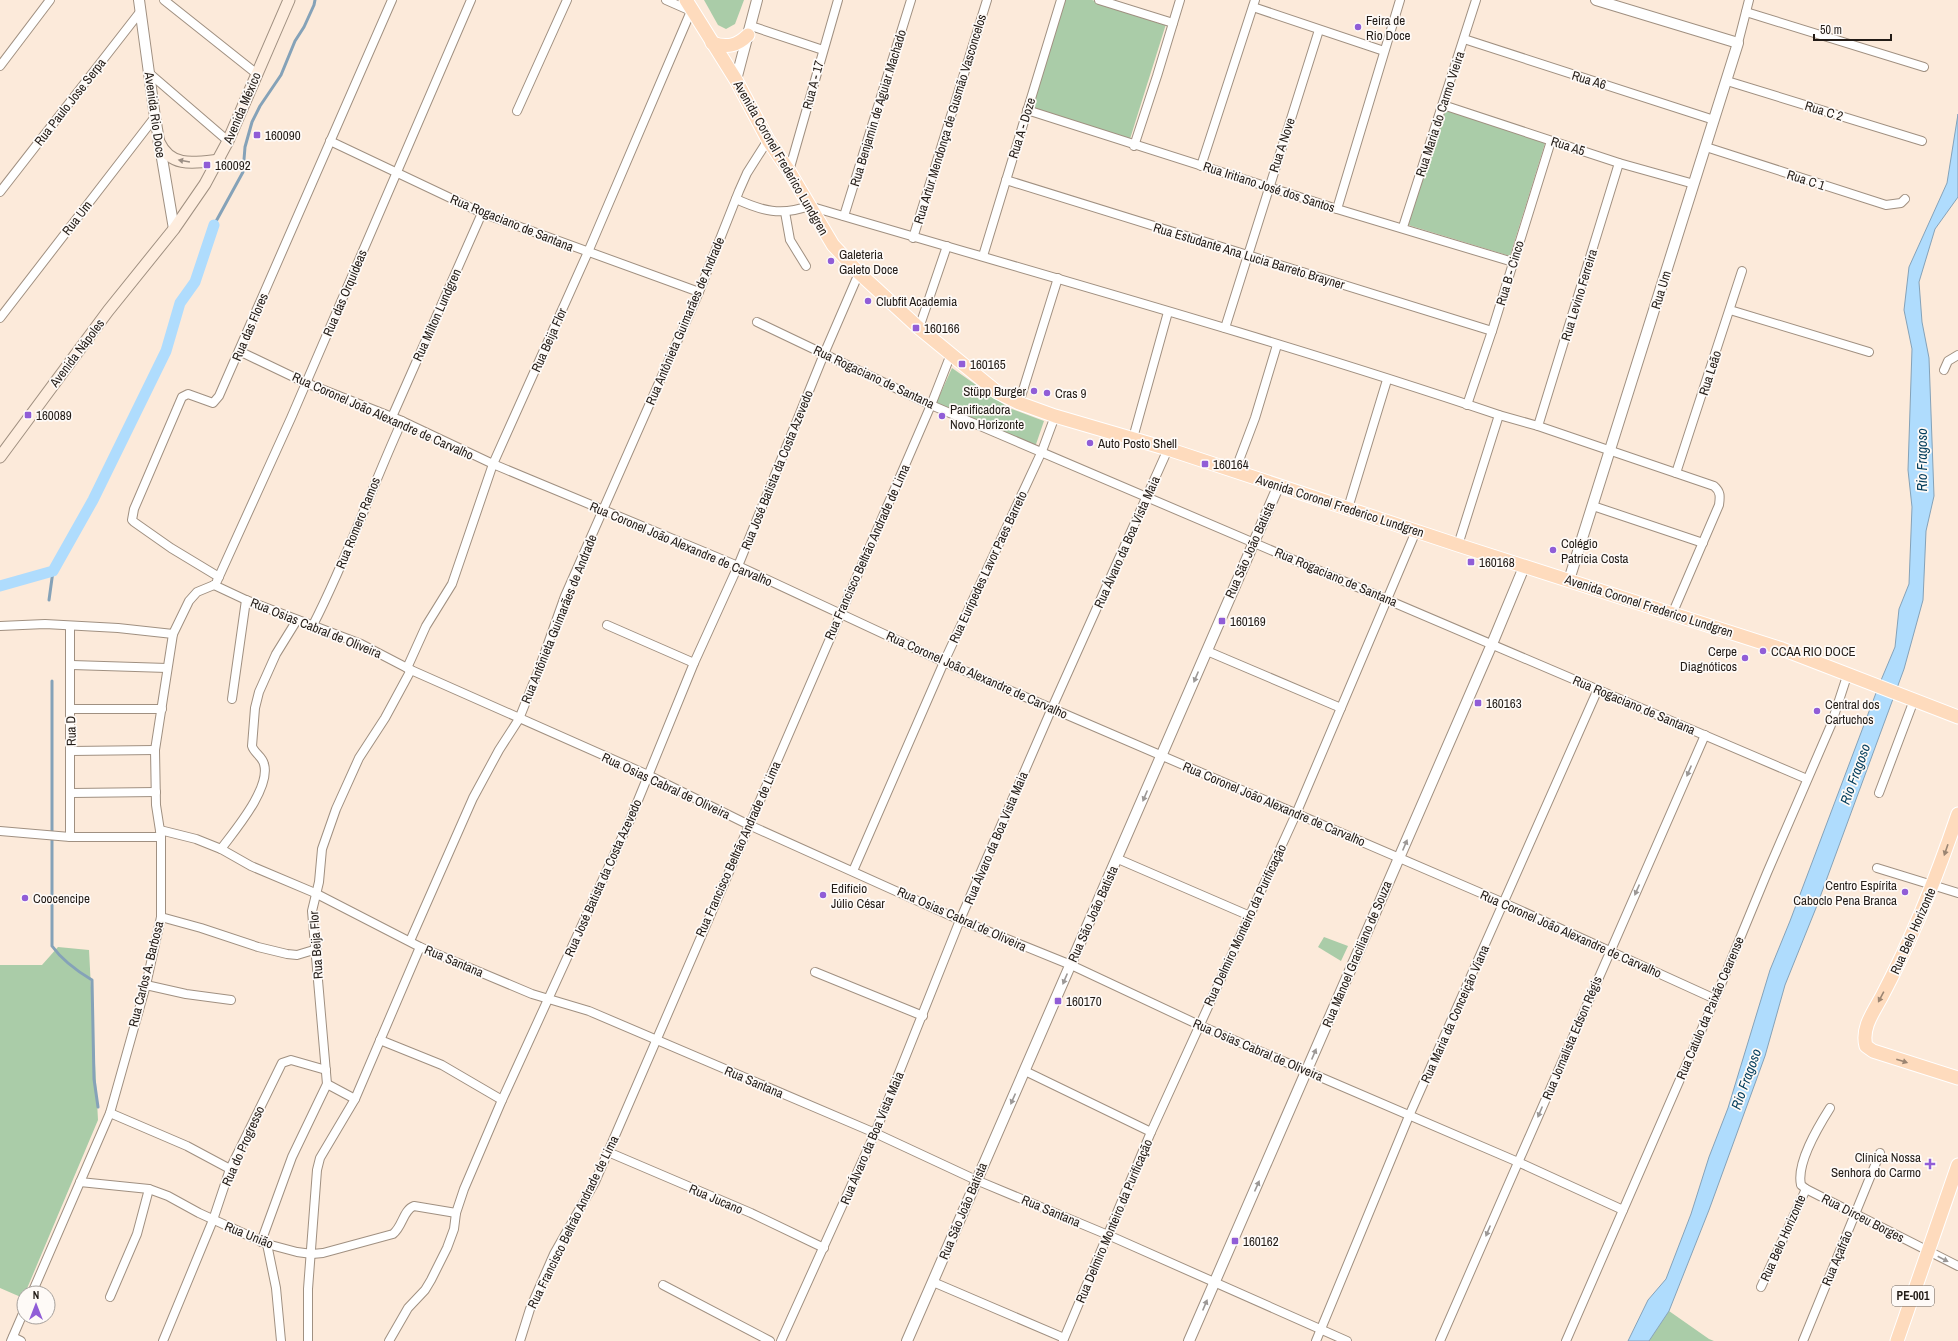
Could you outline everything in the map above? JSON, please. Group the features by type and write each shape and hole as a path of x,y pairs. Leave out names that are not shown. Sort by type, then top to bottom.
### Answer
{"main road":[{"name":"Avenida México","path":"157,251 205,184 219,160 288,0"},
{"name":"Avenida Coronel Frederico Lundgren","path":"688,5 736,80 768,140 789,170 833,245 859,273 919,328 997,392 1019,403 1055,416 1168,449 1278,487 1348,508 1524,567 1673,612 1848,673 1958,717"},
{"path":"712,43 722,46 732,46 741,42 749,31"},
{"path":"159,142 164,152 180,161 196,163 219,160"},
{"name":"Avenida Nápoles","path":"0,457 108,311 157,251"},
{"name":"Rua Belo Horizonte","path":"1958,814 1933,886 1894,974 1871,1017 1865,1035 1866,1046 1885,1055 1958,1078"},
{"name":"PE-001","path":"1897,1341 1955,1182 1958,1165"}],"street":[{"path":"0,66 50,0"},
{"name":"Avenida Rio Doce","path":"139,0 155,117 174,229"},
{"path":"164,0 257,74"},
{"name":"Rua das Flores","path":"216,581 142,529 134,522 132,515 158,448 182,397 188,394 209,403 216,401 392,0"},
{"name":"Rua das Orquídeas","path":"216,581 306,383 471,0"},
{"path":"517,111 567,0"},
{"path":"666,0 688,5"},
{"path":"736,80 757,0"},
{"name":"Rua A - 17","path":"789,170 822,50 838,0"},
{"name":"Rua Benjamin de Aguiar Machado","path":"844,216 911,0"},
{"name":"Rua Artur Mendonça de Gusmão Vasconcelos","path":"913,238 987,0"},
{"name":"Rua A - Doze","path":"982,256 1061,0"},
{"path":"1099,0 1172,23"},
{"path":"1134,146 1180,0"},
{"path":"1337,209 1400,0"},
{"name":"Rua Maria do Carmo Vieira","path":"1403,228 1476,0"},
{"path":"1596,0 1738,44"},
{"name":"Rua Um","path":"1570,580 1592,506 1727,81 1749,0"},
{"path":"1201,166 1254,3 1319,30 1384,51"},
{"name":"Rua Beija Flor","path":"264,1243 267,1229 292,1158 327,1084 317,948 312,911 315,893 319,882 322,849 347,783 359,758 385,718 409,669 426,626 452,584 492,464 588,252 688,5"},
{"name":"Rua Paulo Jose Serpa","path":"0,192 140,12"},
{"path":"1746,12 1924,67"},
{"name":"Rua A Nove","path":"1225,328 1268,187 1319,30"},
{"path":"749,31 822,50"},
{"name":"Rua A6","path":"1464,39 1714,120"},
{"path":"149,73 228,141"},
{"name":"Rua C 2","path":"1727,81 1922,141"},
{"name":"Rua A5","path":"1443,105 1619,163 1694,184"},
{"name":"Rua Iritiano José dos Santos","path":"1027,110 1134,146 1513,262"},
{"name":"Rua Um","path":"0,318 155,117"},
{"name":"Rua Antônieta Guimarães de Andrade","path":"410,941 473,798 499,750 519,719 539,669 565,596 699,292 747,173 768,140"},
{"name":"Rua Rogaciano de Santana","path":"330,141 482,213 699,292"},
{"name":"Rua B - Cinco","path":"1467,405 1492,331 1551,141"},
{"name":"Rua C 1","path":"1706,147 1886,205 1901,204 1905,199"},
{"name":"Rua Levino Ferreira","path":"1538,426 1619,163"},
{"name":"Rua Estudante Ana Lucia Barreto Brayner","path":"1006,180 1492,331"},
{"path":"736,199 752,206 775,212 794,212 809,206 913,238 947,246 1058,278 1225,328 1499,416 1538,426 1714,486 1719,490 1719,505 1673,612"},
{"path":"785,212 790,240 806,266"},
{"name":"Rua Milton Lundgren","path":"392,417 482,213"},
{"path":"919,328 947,246"},
{"name":"Rua Leão","path":"1676,474 1742,272"},
{"name":"Rua José Batista da Costa Azevedo","path":"389,1341 408,1308 425,1290 431,1280 454,1228 456,1213 502,1100 608,868 694,663 738,566 824,354 859,273"},
{"path":"1019,403 1058,278"},
{"path":"1730,310 1869,352"},
{"path":"1133,438 1168,312"},
{"name":"Rua Rogaciano de Santana","path":"757,322 931,405 1042,451 1807,779"},
{"path":"1235,471 1255,418 1277,345"},
{"name":"Rua Coronel João Alexandre de Carvalho","path":"239,351 306,383 402,421 492,464 603,511 650,528 738,566 944,662 1504,903 1715,999"},
{"name":"Rua Francisco Beltrão Andrade de Lima","path":"520,1341 530,1309 554,1254 587,1196 608,1152 655,1040 931,405 951,354"},
{"path":"1944,370 1948,361 1958,355"},
{"path":"1348,508 1387,380"},
{"name":"Rua Eurípedes Lavor Paes Barreto","path":"853,871 944,662 1042,451 1055,416"},
{"path":"1458,545 1499,416"},
{"name":"Rua Romero Ramos","path":"313,625 333,585 372,489 402,421"},
{"name":"Rua Álvaro da Boa Vista Maia","path":"781,1341 875,1133 960,920 1052,708 1168,449"},
{"name":"Rua São João Batista","path":"907,1341 976,1180 1118,859 1253,542 1278,487"},
{"path":"1592,506 1703,543"},
{"name":"Rua Delmiro Monteiro da Purificação","path":"1064,1340 1151,1132 1296,814 1416,531"},
{"name":"Rua Manoel Graciliano de Souza","path":"1190,1341 1524,567"},
{"name":"Rua Osias Cabral de Oliveira","path":"216,581 246,600 361,644 409,669 648,775 749,825 960,920 1071,965 1199,1025 1518,1162 1623,1210"},
{"name":"Rua Carlos A. Barbosa","path":"35,1285 110,1113 146,985 161,917 161,834 156,792 155,750 172,634 189,601 197,592 216,581"},
{"path":"232,699 246,600"},
{"path":"221,849 246,814 262,784 265,771 264,763 252,746 255,708 267,670 297,620"},
{"path":"0,626 45,624 124,628 172,634"},
{"path":"607,625 694,663"},
{"name":"Rua D","path":"70,626 72,665 70,709 72,793 70,837"},
{"path":"1207,651 1341,708"},
{"path":"72,665 167,668"},
{"name":"Rua Catulo da Paixão Cearense","path":"1566,1341 1715,999 1831,725 1848,673"},
{"name":"Rua Maria da Conceição Viana","path":"1316,1341 1410,1116 1598,689"},
{"path":"1879,794 1910,698"},
{"path":"70,709 162,709"},
{"name":"Rua Jornalista Edson Régis","path":"1440,1341 1609,951 1705,735"},
{"path":"71,751 155,750"},
{"path":"72,793 156,792"},
{"name":"Rua Santana","path":"0,831 70,837 161,834 196,839 221,849 251,866 315,893 420,947 532,994 590,1011 875,1133 976,1180 1108,1235 1347,1341"},
{"path":"1118,859 1250,916"},
{"path":"1877,868 1958,893"},
{"path":"161,917 201,928 258,947 287,954 297,955 317,948"},
{"path":"308,1341 308,1288 312,1254 317,1170 324,1152 355,1099 420,947"},
{"path":"815,972 922,1016"},
{"path":"146,985 186,994 231,1000"},
{"path":"380,1040 442,1065 502,1100"},
{"name":"Rua do Progresso","path":"163,1341 213,1220 230,1168 282,1063 291,1060 326,1070"},
{"path":"1025,1071 1151,1132"},
{"path":"327,1084 355,1099"},
{"name":"Rua Dirceu Borges","path":"1830,1108 1812,1141 1801,1172 1801,1185 1855,1215 1958,1266"},
{"path":"110,1113 181,1143 230,1168"},
{"name":"Rua Jucano","path":"608,1152 751,1213 824,1248"},
{"name":"Rua Açafrão","path":"1803,1341 1880,1153"},
{"name":"Rua União","path":"80,1182 149,1189 168,1196 213,1220 264,1243 312,1254 322,1253 393,1234 400,1226 407,1211 414,1206 456,1213"},
{"path":"110,1297 137,1234 149,1189"},
{"name":"Rua Belo Horizonte","path":"1761,1287 1806,1189"},
{"path":"264,1243 276,1288 281,1341"},
{"path":"933,1282 1064,1340"},
{"path":"663,1285 770,1341"},
{"path":"18,1325 12,1339 21,1341"}],"green space":[{"path":"704,0 744,0 735,24 726,29 718,25"},
{"path":"1064,0 1092,0 1166,24 1130,139 1031,107"},
{"path":"1444,108 1546,140 1510,256 1408,225"},
{"path":"952,368 1009,408 1044,421 1033,453 933,410"},
{"path":"1324,937 1348,946 1341,961 1318,947"},
{"path":"58,947 89,950 98,1120 28,1285 16,1285 16,1295 0,1288 0,965 42,965"},
{"path":"1669,1311 1709,1339 1714,1341 1649,1341"}],"water":[{"name":"Rio Fragoso","path":"1958,114 1958,197 1935,229 1919,282 1922,322 1929,358 1934,496 1926,531 1923,600 1904,669 1816,908 1785,985 1765,1056 1709,1210 1669,1311 1649,1341 1628,1341 1648,1300 1666,1279 1691,1214 1709,1157 1728,1108 1770,970 1879,685 1895,647 1899,609 1909,584 1912,507 1908,470 1912,349 1904,310 1909,267 1947,183"}],"waterway":[{"path":"214,225 243,172 245,147 252,122 260,106 281,75 295,41 304,27 315,0"},
{"path":"0,586 53,571 93,500 166,351 180,303 195,282 214,225"},
{"path":"49,600 53,571"},
{"path":"52,681 52,946 70,965 92,980 94,1079 98,1107"}],"place":[{"name":"Feira de Rio Doce","path":"1358,27"},
{"name":"160090","path":"257,135"},
{"name":"160092","path":"207,165"},
{"name":"Galeteria Galeto Doce","path":"831,261"},
{"name":"Clubfit Academia","path":"868,301"},
{"name":"160166","path":"916,328"},
{"name":"160165","path":"962,364"},
{"name":"Stüpp Burger","path":"1034,391"},
{"name":"Cras 9","path":"1047,393"},
{"name":"160089","path":"28,415"},
{"name":"Panificadora Novo Horizonte","path":"942,416"},
{"name":"Auto Posto Shell","path":"1090,443"},
{"name":"160164","path":"1205,464"},
{"name":"Colégio Patrícia Costa","path":"1553,550"},
{"name":"160168","path":"1471,562"},
{"name":"160169","path":"1222,621"},
{"name":"CCAA RIO DOCE","path":"1763,651"},
{"name":"Cerpe Diagnóticos","path":"1745,658"},
{"name":"160163","path":"1478,703"},
{"name":"Central dos Cartuchos","path":"1817,711"},
{"name":"Centro Espírita Caboclo Pena Branca","path":"1905,892"},
{"name":"Edifício Júlio César","path":"823,895"},
{"name":"Coocencipe","path":"25,898"},
{"name":"160170","path":"1058,1001"},
{"name":"Clínica Nossa Senhora do Carmo","path":"1930,1164"},
{"name":"160162","path":"1235,1241"}]}
